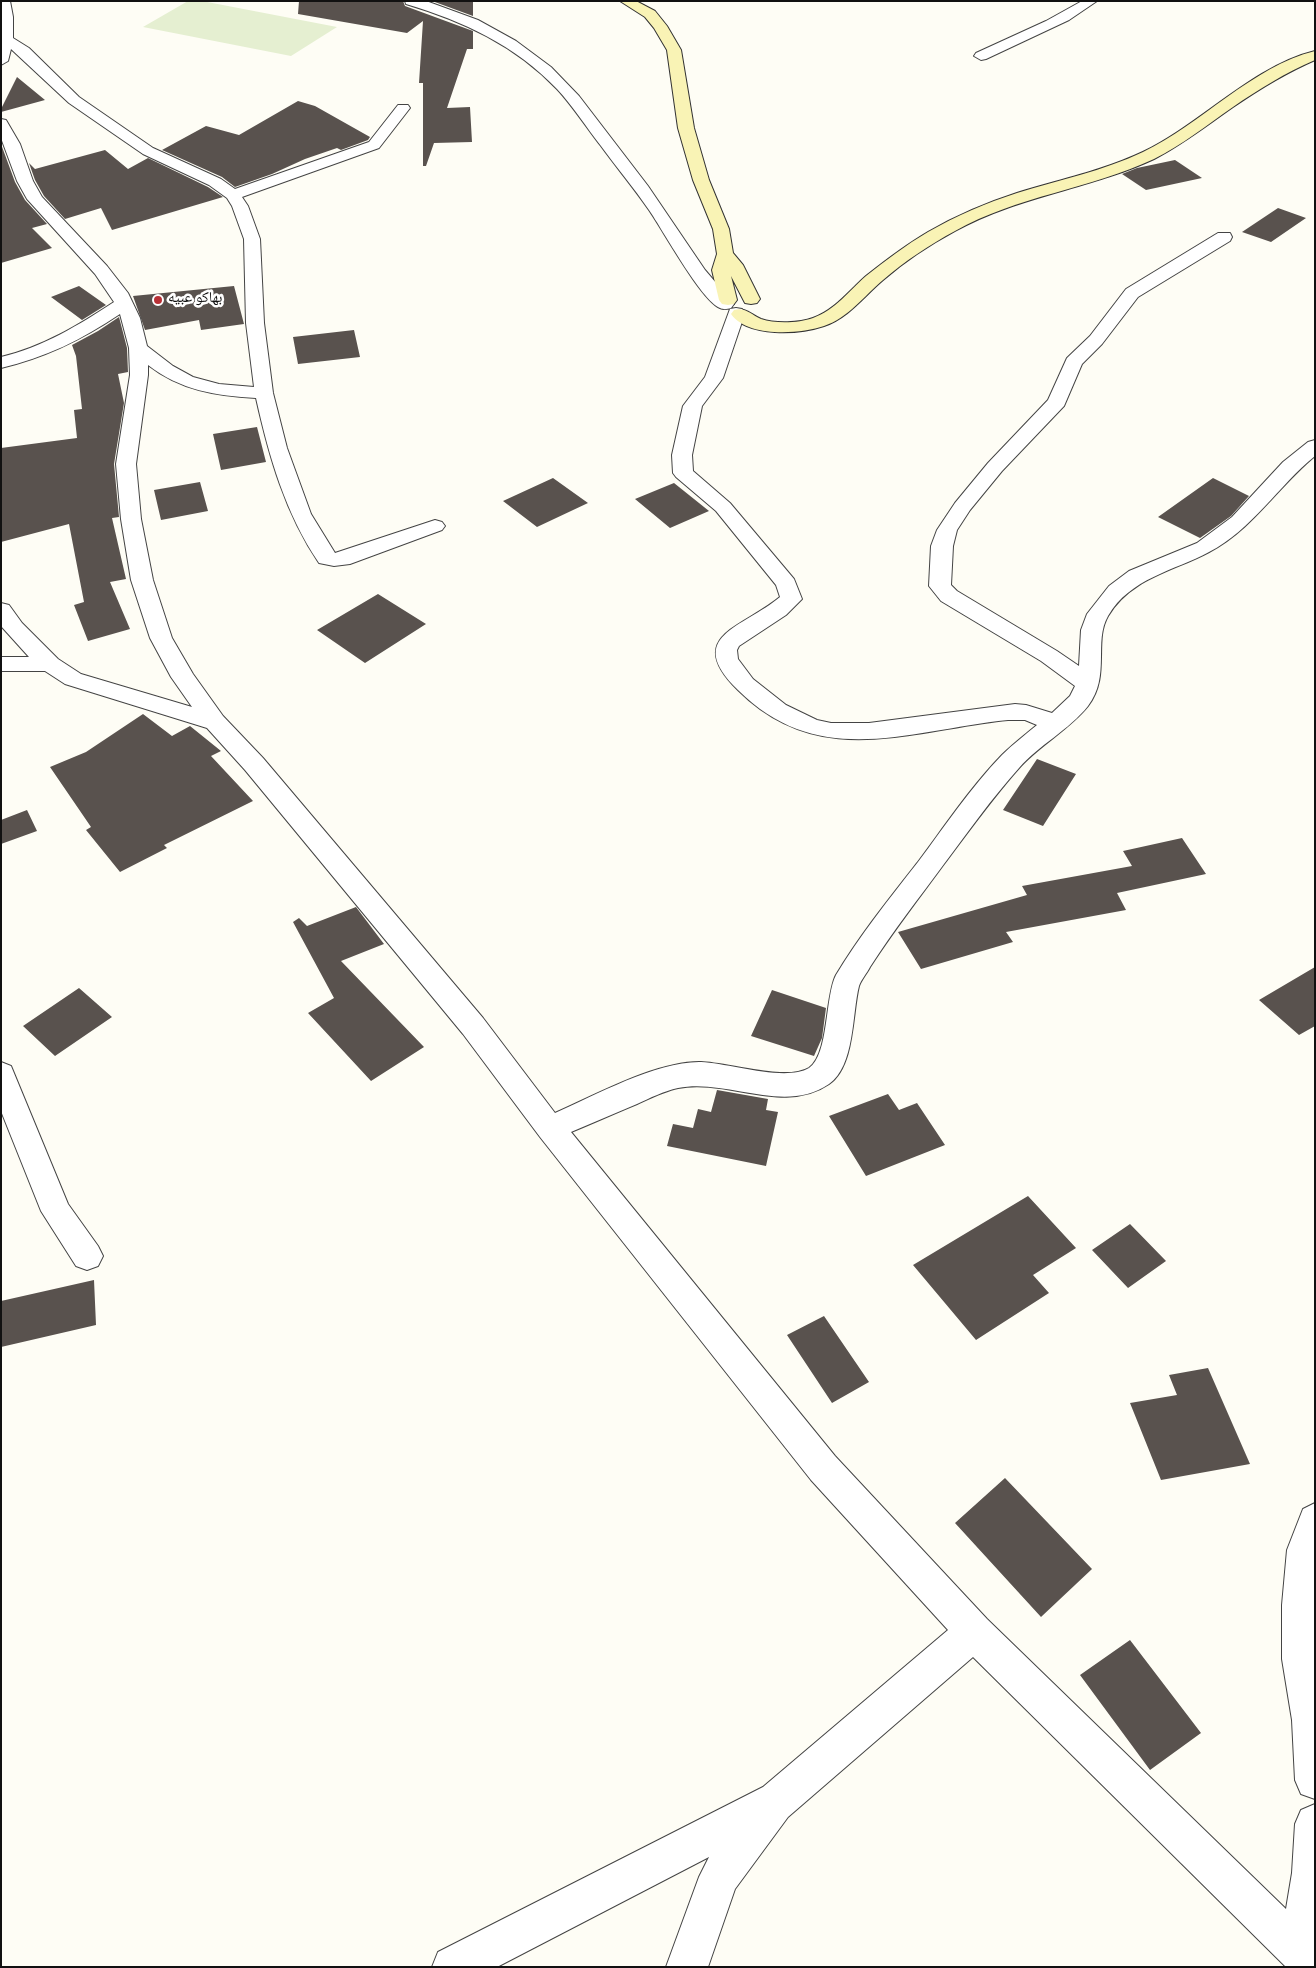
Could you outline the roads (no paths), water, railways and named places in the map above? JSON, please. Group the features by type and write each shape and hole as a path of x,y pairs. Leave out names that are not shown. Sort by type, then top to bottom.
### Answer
{"main road":[{"path":"626,1 650,14 660,26 674,50 686,128 701,180 721,229 725,254 721,270 732,308 752,322 766,325 804,326 836,314 844,309 857,294 890,266 926,240 964,219 1151,154 1186,134 1274,73 1315,54"},
{"path":"725,254 758,304 743,297 732,308"},
{"path":"790,310 822,307 857,294"}],"street":[{"path":"1,60 7,14 3,1"},
{"path":"411,1 459,17 495,34 517,47 562,86 662,217 700,277 732,308 714,378 693,406 682,455 683,473 723,507 786,584 791,599 770,616 745,628 730,640 726,654 730,667 763,701 795,721 816,729 840,731 882,730 1022,712 1054,723"},
{"path":"982,56 1008,42 1063,18 1090,1"},
{"path":"5,39 24,51 74,100 158,157 214,182 233,195 240,206 252,239 254,316 264,393 277,448 301,514 327,558 334,560 342,559 435,526"},
{"path":"233,195 374,145 404,108"},
{"path":"1,123 12,144 25,181 35,198 101,270 119,293 131,318 138,348 139,375 126,464 131,519 142,580 161,638 183,677 215,722 254,764 473,1026 550,1128 823,1468 974,1632 1225,1880 1307,1958"},
{"path":"1088,684 1050,656 949,596 940,586 942,546 947,530 962,507 995,466 1057,402 1074,362 1096,340 1132,294 1224,237"},
{"path":"1,363 24,357 54,344 96,323 124,303"},
{"path":"138,348 176,376 194,384 218,390 264,393"},
{"path":"550,1128 655,1084 679,1076 700,1074 784,1085 804,1082 821,1075 830,1063 840,1022 846,982 875,937 970,811 1006,768 1080,700 1088,684 1092,630 1098,614 1117,591 1138,576 1204,547 1239,521 1290,466 1315,446"},
{"path":"1,610 14,628 50,664 74,679 215,722"},
{"path":"1,664 50,664"},
{"path":"1,1074 56,1211 87,1256"},
{"path":"1315,1522 1305,1550 1300,1605 1301,1659 1311,1720 1315,1780"},
{"path":"688,1967 720,1877 777,1800 974,1632"},
{"path":"453,1967 777,1800"},
{"path":"1307,1958 1315,1824"}],"place":[{"name":"بهاكو عبيه","path":"158,300"}]}
